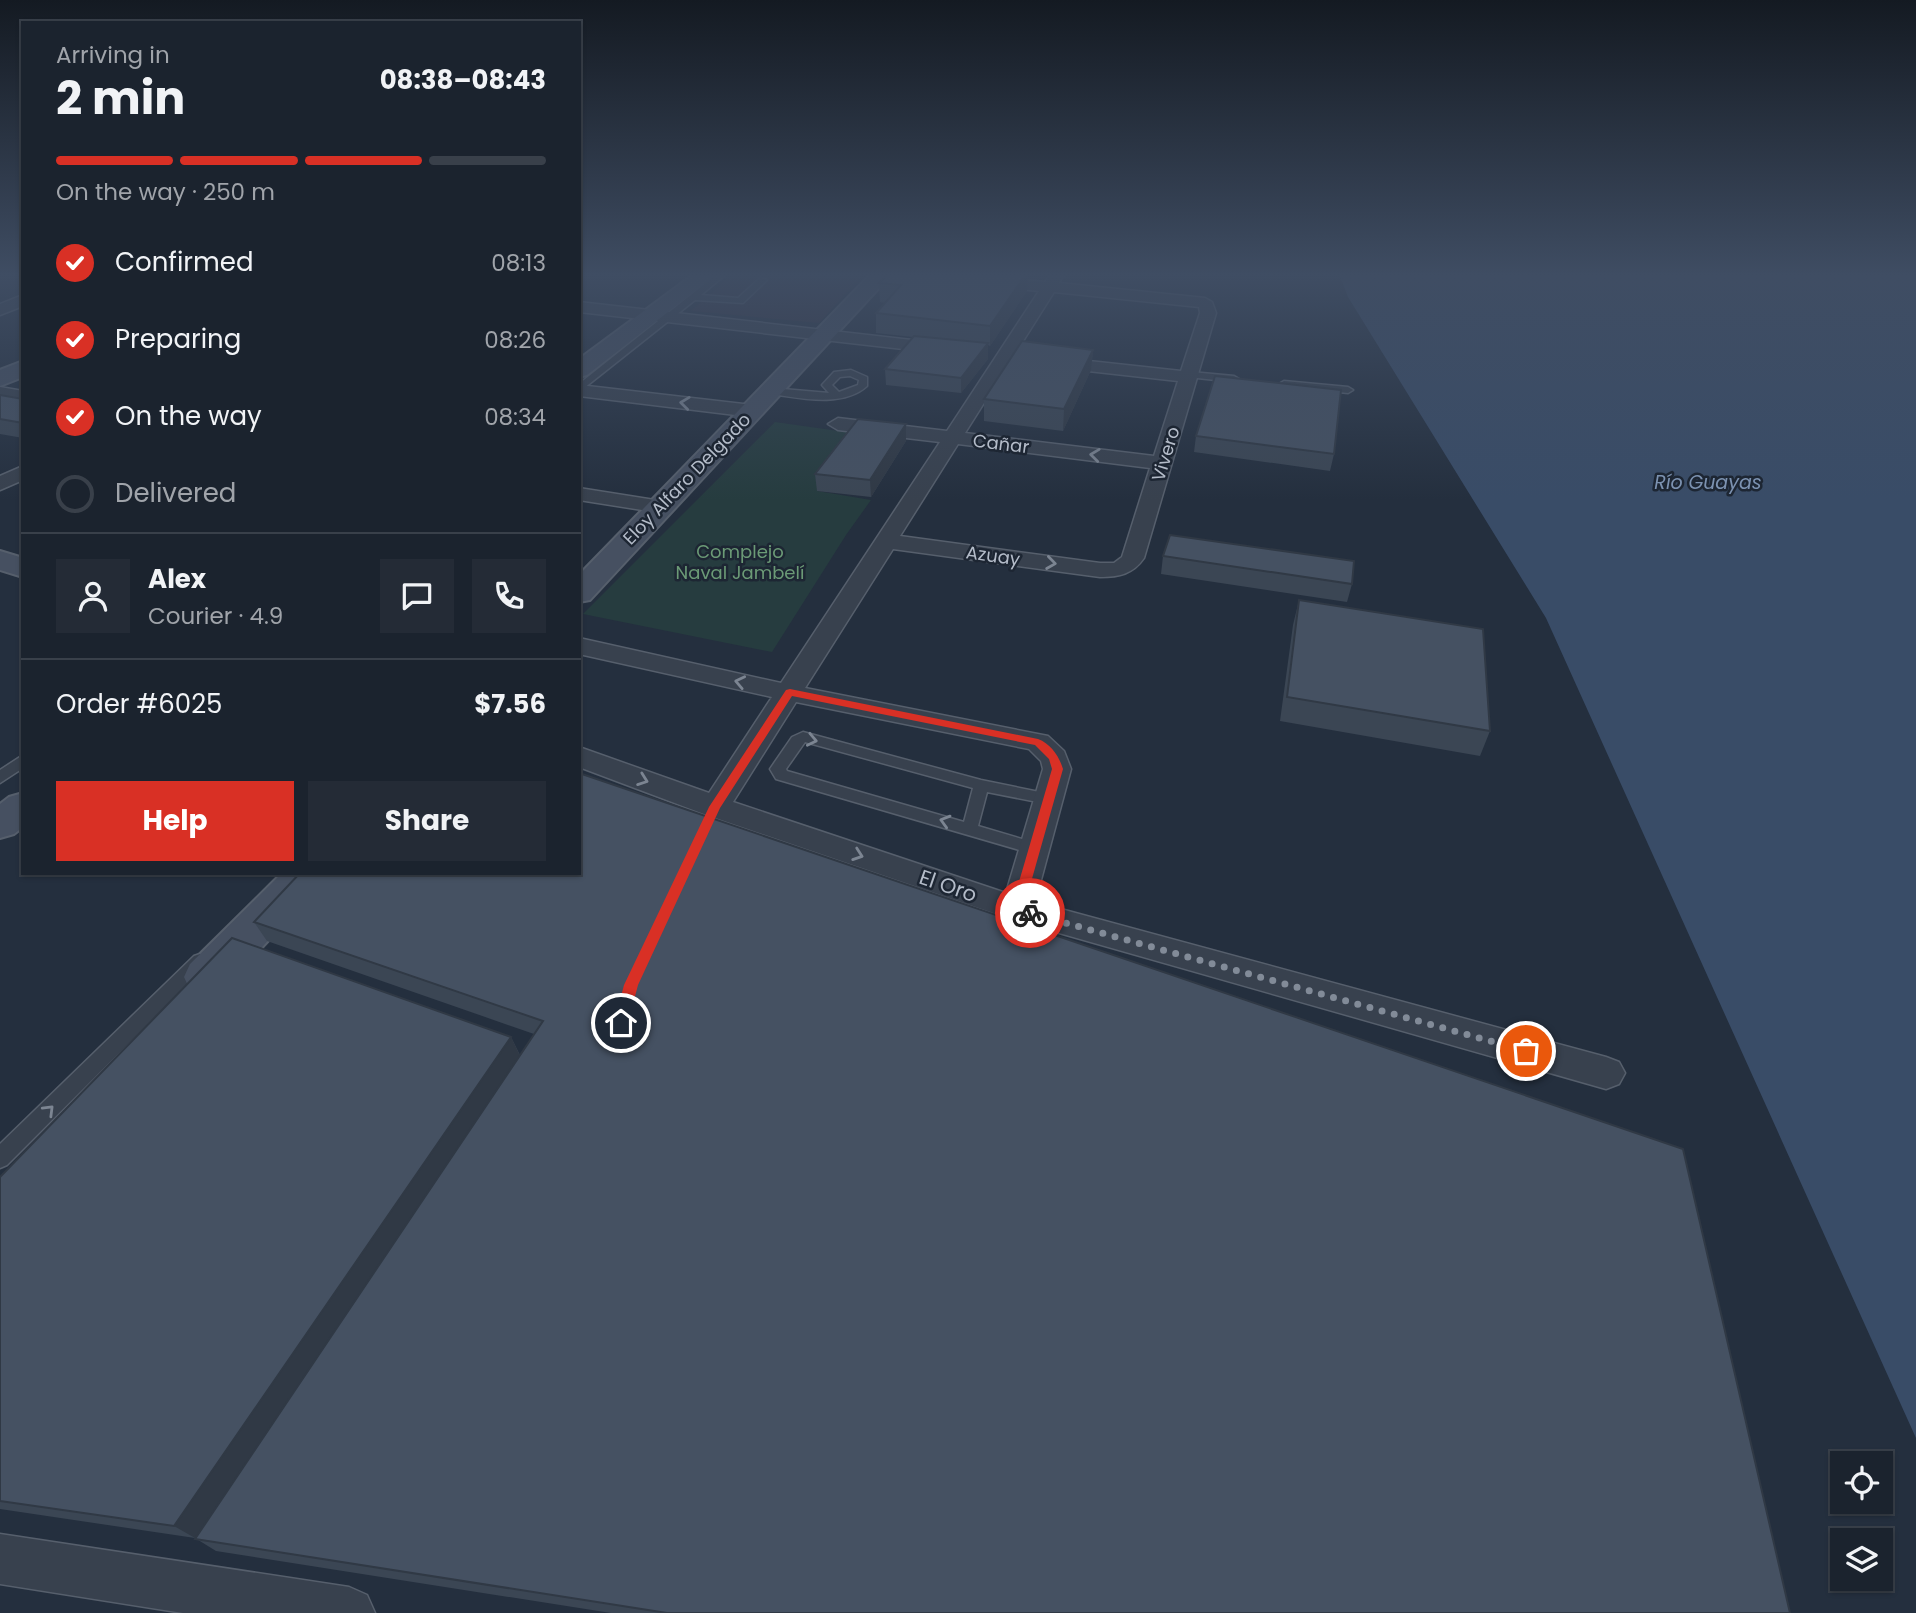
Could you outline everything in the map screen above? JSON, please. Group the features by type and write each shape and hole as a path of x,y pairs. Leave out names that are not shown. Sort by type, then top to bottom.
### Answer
{"main road":[{"path":"581,369 610,349"},
{"name":"Eloy Alfaro Delgado","path":"581,591 656,506 747,410 771,391 807,349"},
{"path":"0,379 21,369"},
{"path":"0,560 21,567"},
{"path":"0,824 21,808"},
{"path":"0,1190 305,875"}],"street":[{"path":"950,349 1190,376"},
{"path":"712,813 1008,349"},
{"name":"Vivero","path":"1100,570 1118,570 1127,566 1133,558 1198,349"},
{"path":"581,390 747,410"},
{"path":"0,393 21,397"},
{"name":"Cañar","path":"838,424 1163,463"},
{"path":"0,484 21,473"},
{"path":"581,494 656,506"},
{"name":"Azuay","path":"886,541 1100,570"},
{"path":"581,646 1038,742 1054,758 1057,769 1017,909"},
{"name":"El Oro","path":"581,758 712,813 1017,909 1606,1073"},
{"path":"0,1559 349,1613"}],"lane":[{"path":"581,388 624,349"},
{"name":"Eloy Alfaro Delgado","path":"747,410 805,349"},
{"path":"1190,376 1252,381"},
{"path":"1279,384 1348,390"},
{"path":"771,391 801,396 837,395"},
{"name":"Eloy Alfaro Delgado","path":"581,577 656,506"},
{"path":"1033,848 781,775 778,769 797,740 803,737 981,785 1048,799"},
{"path":"0,778 21,762"},
{"path":"971,828 981,785"},
{"path":"0,1158 286,875"}],"green space":[{"name":"Complejo Naval Jambelí","path":"775,422 860,434 817,491 871,500 772,652 583,614"}],"water":[{"name":"Río Guayas","path":"1380,349 1916,349 1916,1438 1546,618"}],"building":[{"path":"902,349 983,349 961,378 885,369"},
{"path":"1017,349 1093,350 1064,409 984,399"},
{"path":"1215,376 1341,390 1334,454 1196,436"},
{"path":"0,395 21,399 21,423 0,419"},
{"path":"858,419 906,424 870,480 815,474"},
{"path":"1170,535 1354,561 1352,584 1163,556"},
{"path":"1299,600 1483,629 1490,731 1287,697"},
{"path":"581,774 1683,1149 1790,1613 667,1613 195,1539 543,1021 254,922 298,875 581,875"},
{"path":"232,938 511,1037 174,1526 0,1501 0,1177"}],"way so far":[{"path":"1030,913 1526,1051"}],"route":[{"path":"621,1023 631,985 715,807 790,692 1038,742 1047,750 1054,758 1057,769 1017,909 1030,913"}]}
